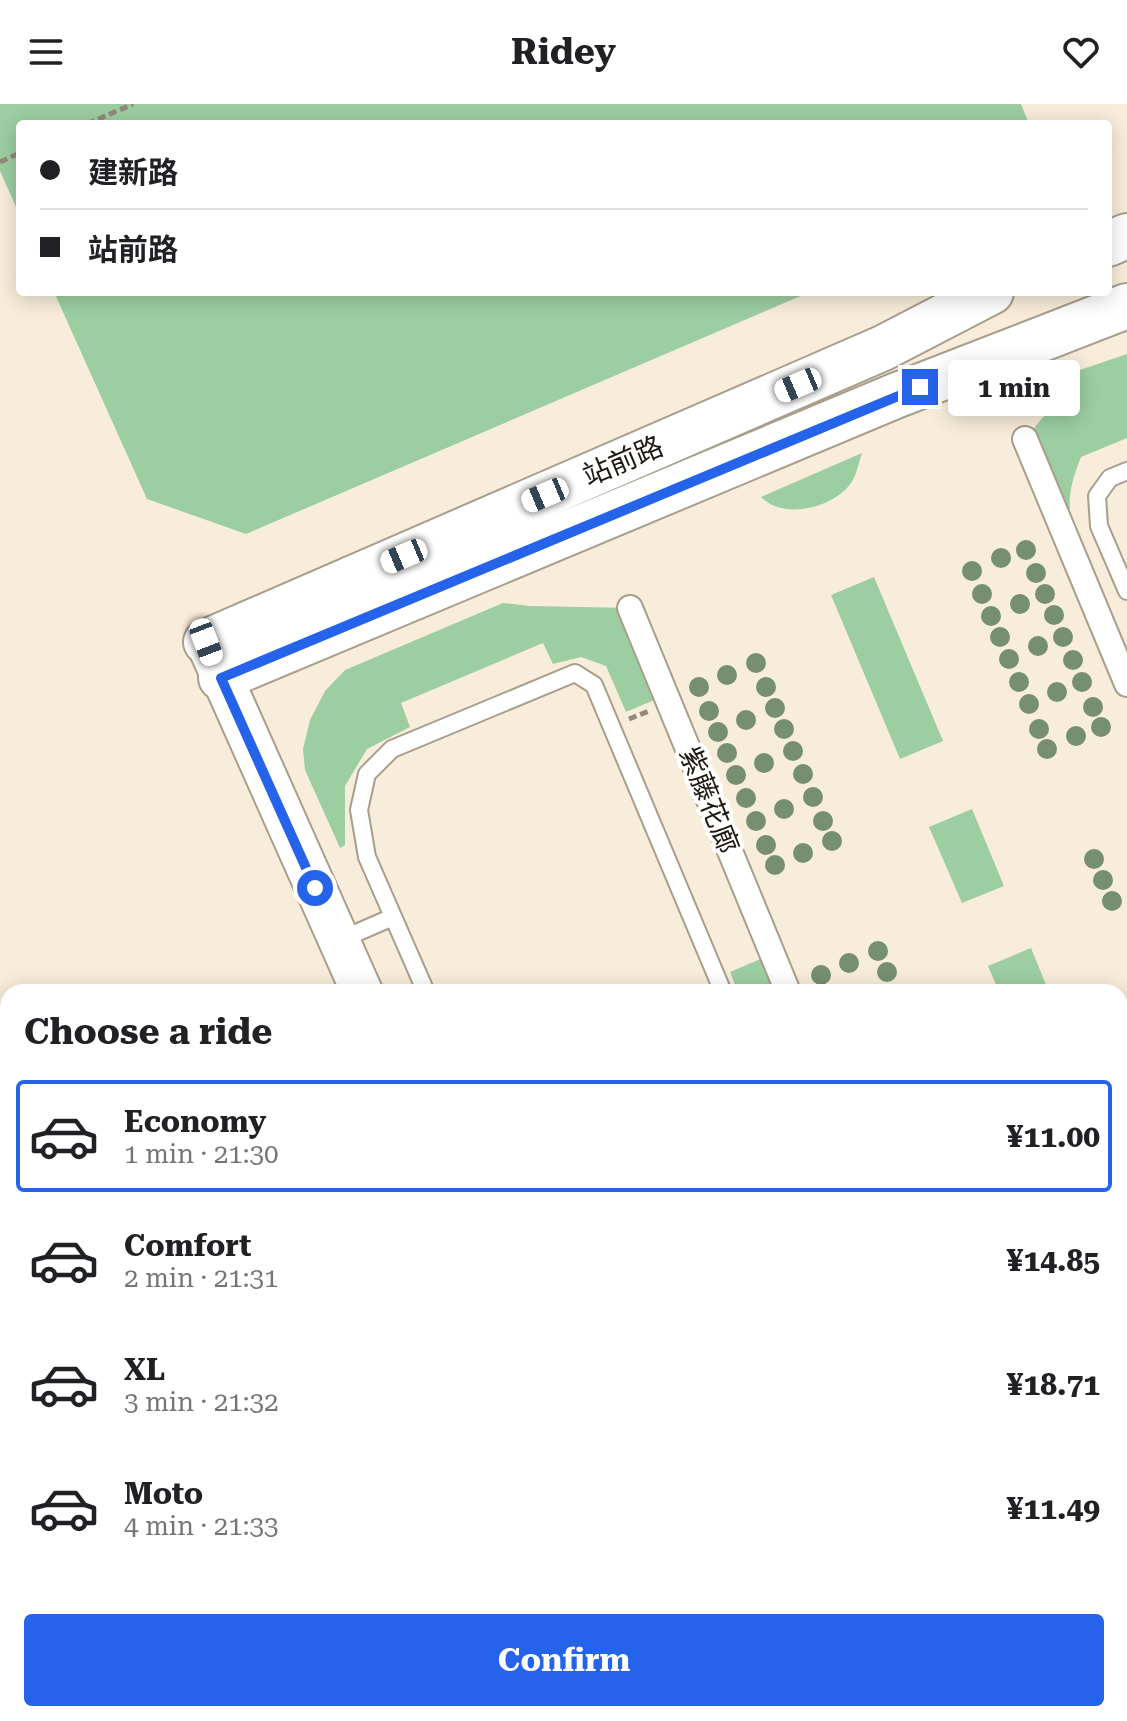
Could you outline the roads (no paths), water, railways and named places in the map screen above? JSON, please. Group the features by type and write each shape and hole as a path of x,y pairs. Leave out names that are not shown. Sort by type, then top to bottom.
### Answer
{"main road":[{"name":"站前路","path":"214,660 883,348 983,296"},
{"name":"站前路","path":"214,660 1127,306"}],"street":[{"path":"1025,439 1127,684"},
{"name":"紫藤花廊","path":"630,608 785,984"},
{"path":"214,660 358,984"}],"lane":[{"path":"1127,471 1110,478 1097,496 1099,526 1127,591"},
{"path":"1110,551 1127,544"},
{"path":"422,984 367,857 359,810 367,774 392,749 575,673 594,685 720,984"},
{"path":"339,941 393,917"}]}
